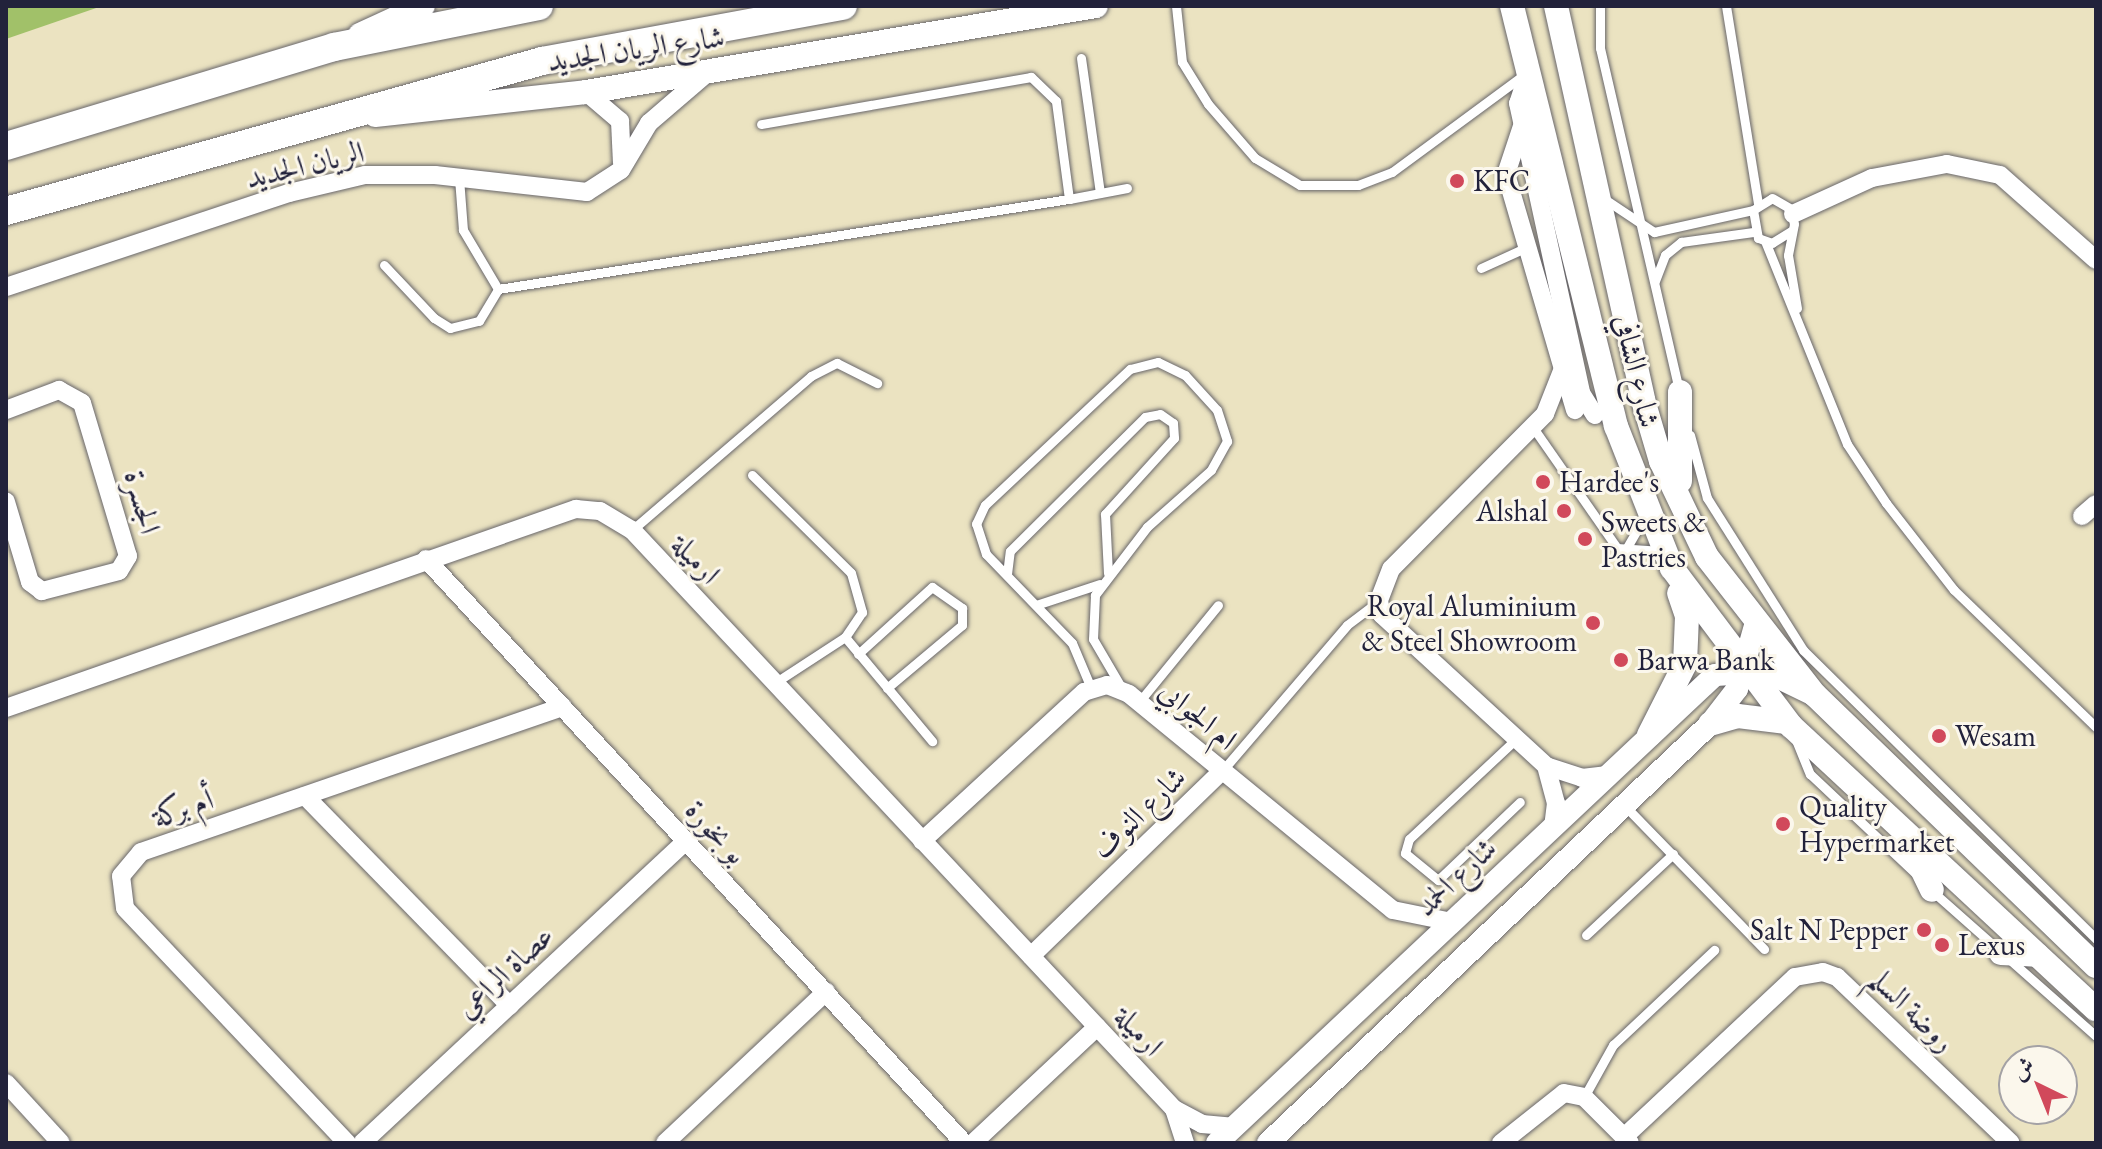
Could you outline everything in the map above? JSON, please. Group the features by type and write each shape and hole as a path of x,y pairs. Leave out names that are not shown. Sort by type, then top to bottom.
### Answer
{"highway":[{"name":"شارع الريان الجديد","path":"6,146 334,47 539,6"},
{"name":"شارع الريان الجديد","path":"6,211 326,116 542,61 843,6"}],"main road":[{"name":"شارع الريان الجديد","path":"334,47 423,6"},
{"name":"شارع الريان الجديد","path":"326,116 586,92 1096,6"},
{"name":"شارع الشافي","path":"1556,6 1643,400 1682,511 1755,626 1815,695 2096,966"},
{"path":"1564,6 1564,40"},
{"name":"شارع الشافي","path":"1510,12 1528,72 1606,420 1667,559 1743,670 1789,724 1907,838 2096,1009"},
{"path":"1680,392 1682,511"},
{"path":"1649,735 1685,664 1689,640 1667,559"},
{"path":"1710,724 1738,716 1789,724"},
{"path":"1907,838 1932,890"},
{"path":"2001,953 2037,955"}],"street":[{"path":"1528,72 1518,94 1581,393 1606,420"},
{"path":"621,170 649,123 706,74"},
{"path":"586,92 620,121 621,170"},
{"path":"1523,123 1506,174 1563,383 1575,410"},
{"path":"1792,222 1872,178 1947,164 2000,175 2096,260"},
{"name":"الريان الجديد","path":"6,287 289,193 365,175 459,178 571,195 621,170"},
{"name":"شارع النوف","path":"1379,601 1391,569 1538,420 1563,383 1571,348"},
{"name":"الجسرة","path":"6,410 59,390 82,403 128,556 119,571 42,591 30,582 6,502"},
{"path":"1538,420 1575,410 1606,420"},
{"name":"ارميلة","path":"6,708 576,509 600,511 632,530 1174,1109 1202,1124 1235,1127"},
{"name":"بو بخورة","path":"426,559 964,1143"},
{"path":"1379,601 1382,615 1546,766 1582,778 1608,775"},
{"name":"شارع الحمد","path":"1268,1143 1732,701 1755,626"},
{"name":"شارع الحمد","path":"1217,1143 1715,675 1743,670 1781,676 1815,695"},
{"path":"922,841 1091,688"},
{"name":"ام الجوابي","path":"1091,688 1123,690 1393,910 1452,922"},
{"name":"أم بركة","path":"347,1143 125,908 121,876 141,852 563,707"},
{"path":"1546,766 1556,803 1553,827"},
{"name":"شارع النوف","path":"1031,956 1222,771"},
{"path":"305,796 510,1006"},
{"name":"عصاة الراعي","path":"362,1143 686,841"},
{"name":"روضة السلم","path":"1627,1140 1795,977 1823,972 1837,977 2011,1143"},
{"path":"665,1143 826,992"},
{"path":"973,1143 1097,1027"},
{"path":"6,1083 58,1142"},
{"path":"1501,1143 1545,1102 1564,1093 1584,1097 1627,1140"},
{"name":"ارميلة","path":"1174,1109 1185,1143"}],"lane":[{"path":"1176,6 1182,62 1208,104 1255,158 1300,185 1358,185 1392,172 1528,72"},
{"path":"1600,6 1600,48 1707,498 1803,650 2096,939"},
{"path":"1726,6 1755,207 1753,232"},
{"path":"1081,58 1100,193"},
{"path":"761,124 1031,77 1056,101 1069,199"},
{"path":"459,178 463,230 498,289"},
{"path":"498,289 1127,188"},
{"path":"1600,195 1641,228 1679,230 1780,199 1792,222 1790,276 1806,351"},
{"path":"1765,241 1792,222"},
{"path":"1654,284 1665,255 1681,242 1753,232 1765,241 1806,351 1847,444 1926,558 2096,727"},
{"path":"1481,268 1527,247"},
{"path":"384,265 450,328 479,321 498,289"},
{"path":"1091,688 1072,643 1008,577 976,535 985,505 1130,369 1158,362 1185,375 1217,410 1227,441 1211,470 1100,584 1093,639 1123,690"},
{"path":"632,530 811,376 837,363 877,383"},
{"path":"1008,577 1010,551 1145,417 1160,414 1173,423 1174,438 1105,514 1108,573"},
{"path":"1538,420 1615,544 1667,559"},
{"path":"752,475 851,573 862,612 845,637 773,684"},
{"path":"1626,549 1646,512"},
{"path":"1036,605 1100,584"},
{"path":"858,654 932,587 962,608 962,625 887,688"},
{"name":"شارع النوف","path":"1222,771 1347,625 1379,601"},
{"path":"1139,702 1218,605"},
{"path":"845,637 932,741"},
{"path":"1789,724 1810,774 1932,890 2096,1036"},
{"path":"1516,739 1409,839 1405,853 1438,880 1520,802"},
{"path":"1624,805 1764,949"},
{"path":"1586,935 1673,854"},
{"path":"1584,1097 1613,1045 1714,950"}],"green space":[{"path":"6,6 102,6 6,39"}],"place":[{"name":"KFC","path":"1457,181"},
{"name":"Hardee's","path":"1543,482"},
{"name":"Alshal","path":"1564,511"},
{"name":"Sweets & Pastries","path":"1585,539"},
{"name":"Royal Aluminium & Steel Showroom","path":"1593,623"},
{"name":"Barwa Bank","path":"1621,660"},
{"name":"Wesam","path":"1939,736"},
{"name":"Quality Hypermarket","path":"1783,824"},
{"name":"Salt N Pepper","path":"1924,930"},
{"name":"Lexus","path":"1942,945"}]}
